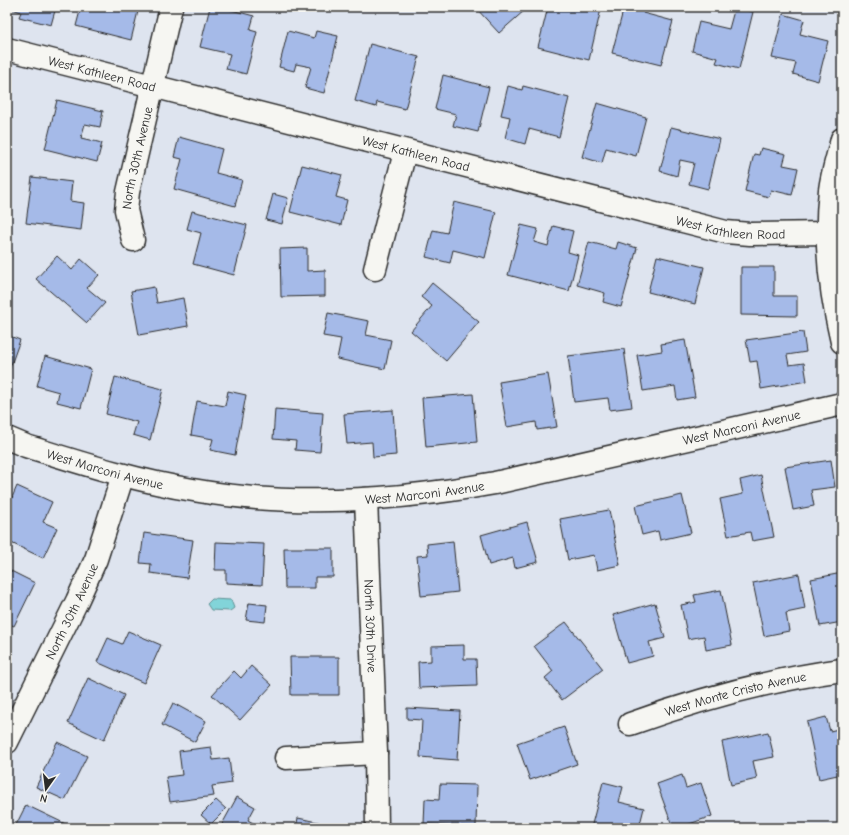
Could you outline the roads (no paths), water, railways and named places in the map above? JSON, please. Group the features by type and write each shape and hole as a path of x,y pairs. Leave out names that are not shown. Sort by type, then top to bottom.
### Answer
{"street":[{"name":"North 30th Avenue","path":"133,240 126,210 128,192 171,7"},
{"name":"West Kathleen Road","path":"7,49 153,85 405,152 726,232 750,234 828,233"},
{"path":"842,139 830,188 828,233 830,280 842,342"},
{"path":"375,269 405,152"},
{"name":"West Marconi Avenue","path":"7,438 26,446 123,475 194,491 235,496 307,501 366,499 399,497 448,491 495,483 842,404"},
{"name":"North 30th Avenue","path":"7,742 77,601 96,559 123,475"},
{"name":"North 30th Drive","path":"366,499 376,753 377,828"},
{"name":"West Monte Cristo Avenue","path":"630,724 686,704 757,686 842,670"},
{"path":"286,758 376,753"}],"water":[{"path":"212,599 231,600 234,608 230,611 211,610 207,604"}]}
